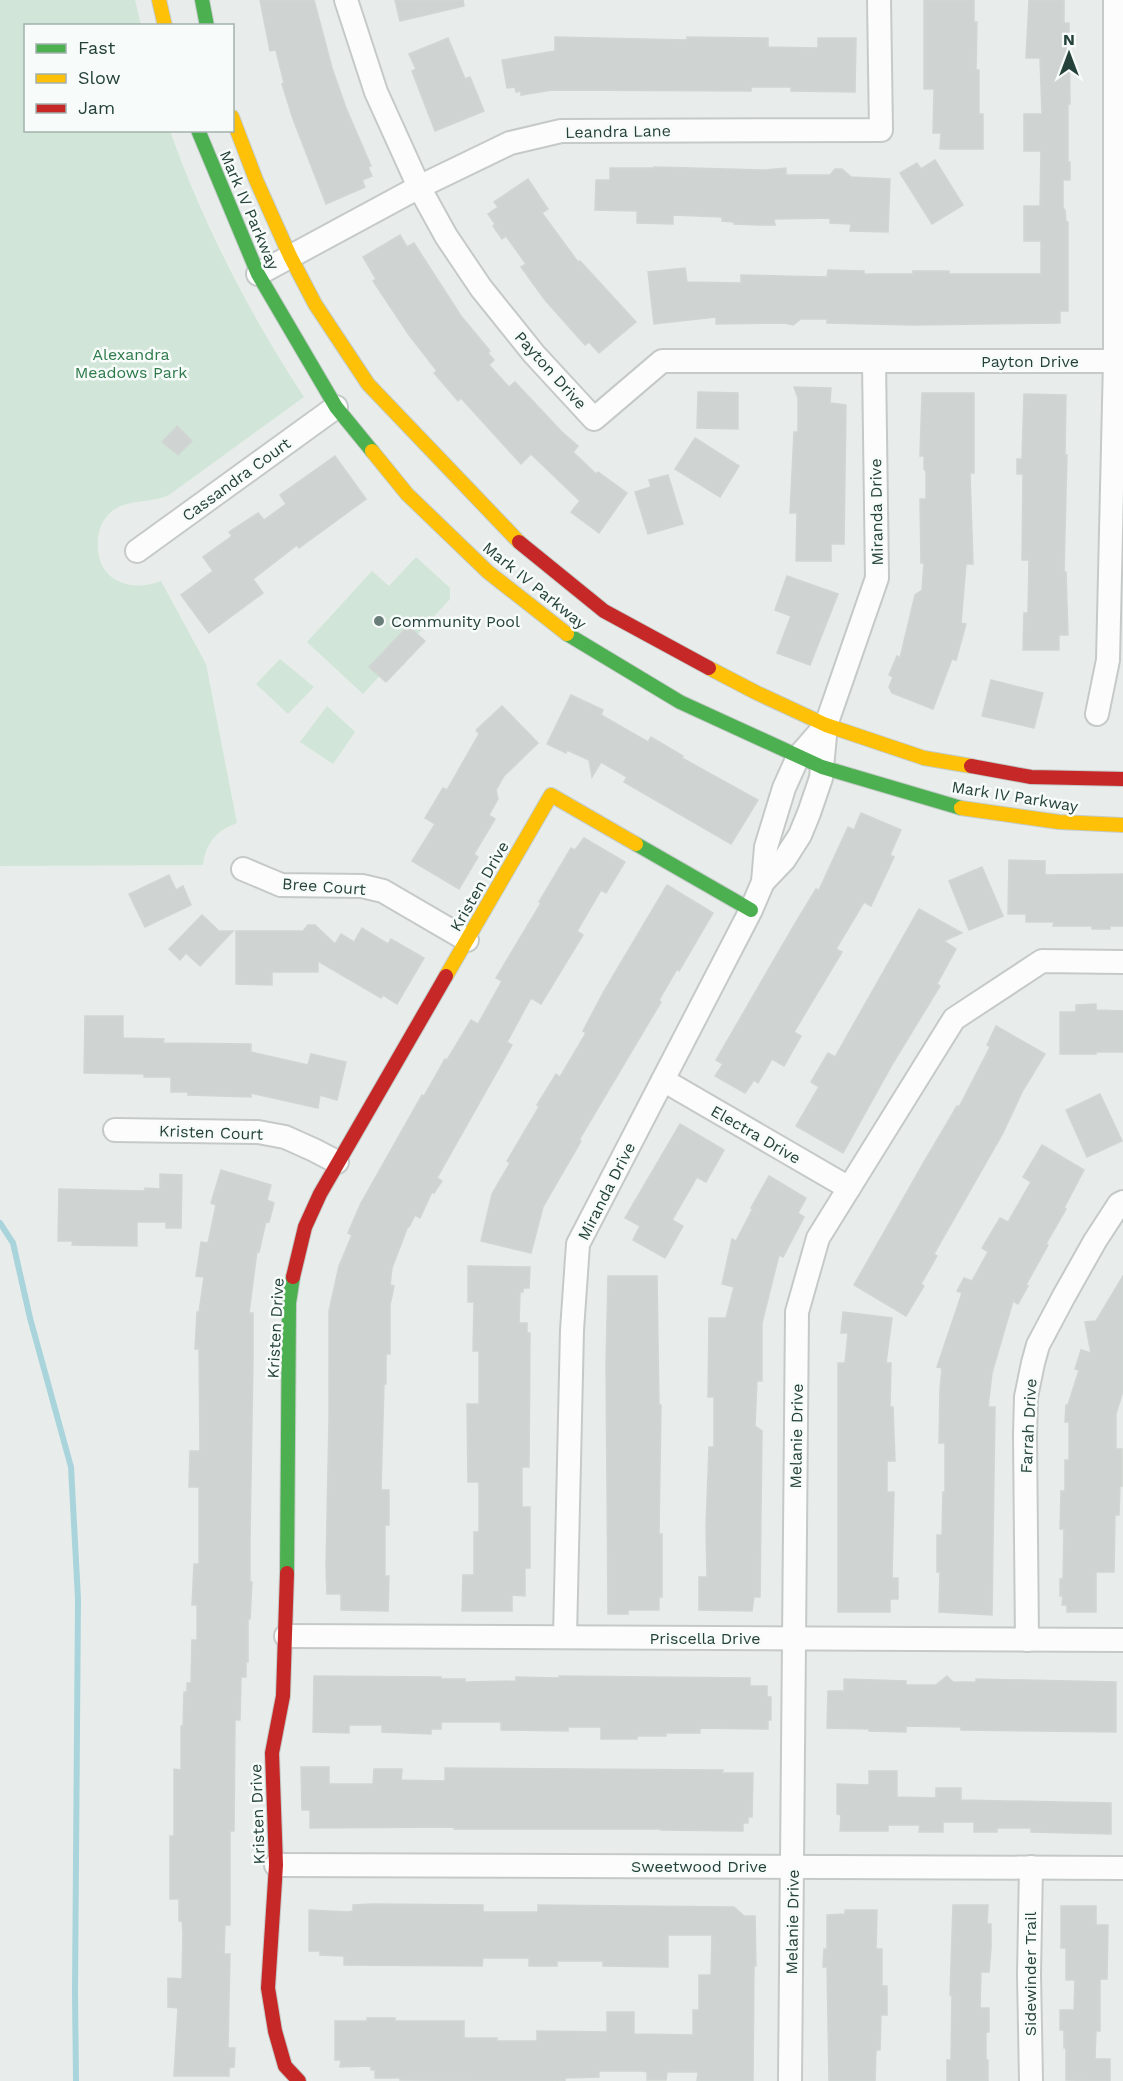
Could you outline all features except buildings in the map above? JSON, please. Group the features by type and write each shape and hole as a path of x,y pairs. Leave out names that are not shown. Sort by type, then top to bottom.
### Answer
{"main road":[{"path":"159,0 165,24"},
{"path":"201,0 207,24"},
{"name":"Mark IV Parkway","path":"234,122 256,180 290,256 315,304 368,384 516,540 604,611 757,693 826,725 924,758 1030,777 1123,779"},
{"name":"Mark IV Parkway","path":"199,132 258,274 336,407 407,494 488,572 568,636 680,702 822,766 965,809 1059,822 1123,825"},
{"name":"Kristen Drive","path":"299,2081 285,2066 275,2031 268,1988 276,1865 272,1753 283,1696 286,1636 289,1303 305,1227 336,1162 551,795 751,910"}],"street":[{"name":"Payton Drive","path":"346,0 376,92 419,187 446,236 481,288 534,354 594,419 662,361 1115,361"},
{"name":"Leandra Lane","path":"258,274 419,187 510,143 561,131 881,130 879,0"},
{"path":"1097,714 1108,660 1119,165 1115,0"},
{"name":"Miranda Drive","path":"763,882 784,860 800,835 821,778 826,725 877,578 874,362"},
{"name":"Cassandra Court","path":"137,551 336,407"},
{"name":"Miranda Drive","path":"565,1638 572,1330 579,1244 751,910 763,882 766,847 784,788 798,757 826,725"},
{"name":"Bree Court","path":"243,869 281,885 362,886 383,891 467,940"},
{"name":"Melanie Drive","path":"790,2081 797,1312 818,1238 954,1019 1042,961 1123,962"},
{"name":"Electra Drive","path":"663,1080 849,1188"},
{"name":"Kristen Court","path":"115,1130 258,1131 285,1137 336,1162"},
{"name":"Farrah Drive","path":"1027,1640 1025,1435 1026,1397 1033,1363 1038,1345 1064,1296 1095,1241 1119,1204 1123,1202"},
{"name":"Priscella Drive","path":"286,1636 1123,1640"},
{"name":"Sweetwood Drive","path":"276,1865 1123,1868"},
{"name":"Sidewinder Trail","path":"1030,1867 1031,2081"}],"green space":[{"name":"Alexandra Meadows Park","path":"0,0 135,0 141,24 24,24 24,132 170,132 198,201 229,268 246,301 304,397 169,495 121,506 114,510 102,523 99,531 98,550 105,570 120,582 130,585 161,581 206,664 237,823 213,839 206,851 203,865 0,866"},
{"name":"Community Pool","path":"416,557 450,588 450,599 363,694 307,642 372,571 389,586"},
{"path":"280,659 314,687 288,714 256,684"},
{"path":"327,706 355,732 333,764 300,742"}],"waterway":[{"path":"0,1223 13,1243 30,1318 71,1467 78,1599 76,2081"}],"traffic: fast":[{"path":"202,0 207,24"},
{"path":"199,132 258,274 336,407 372,451"},
{"path":"567,634 680,702 822,767 961,808"},
{"path":"636,844 751,910"},
{"path":"287,1573 289,1303 293,1277"}],"traffic: slow":[{"path":"159,0 165,24"},
{"path":"234,122 256,180 290,256 315,304 368,384 519,542"},
{"path":"372,451 407,494 488,572 567,634"},
{"path":"709,668 826,725 924,758 971,766"},
{"path":"446,976 551,795 636,844"},
{"path":"961,808 1059,822 1123,825"}],"traffic: jam":[{"path":"519,542 604,611 709,668"},
{"path":"971,766 1031,777 1123,779"},
{"path":"293,1277 305,1227 320,1194 446,976"},
{"path":"287,1573 283,1696 272,1753 276,1865 268,1988 275,2031 285,2066 299,2081"}],"place":[{"name":"Community Pool","path":"379,621"}]}
